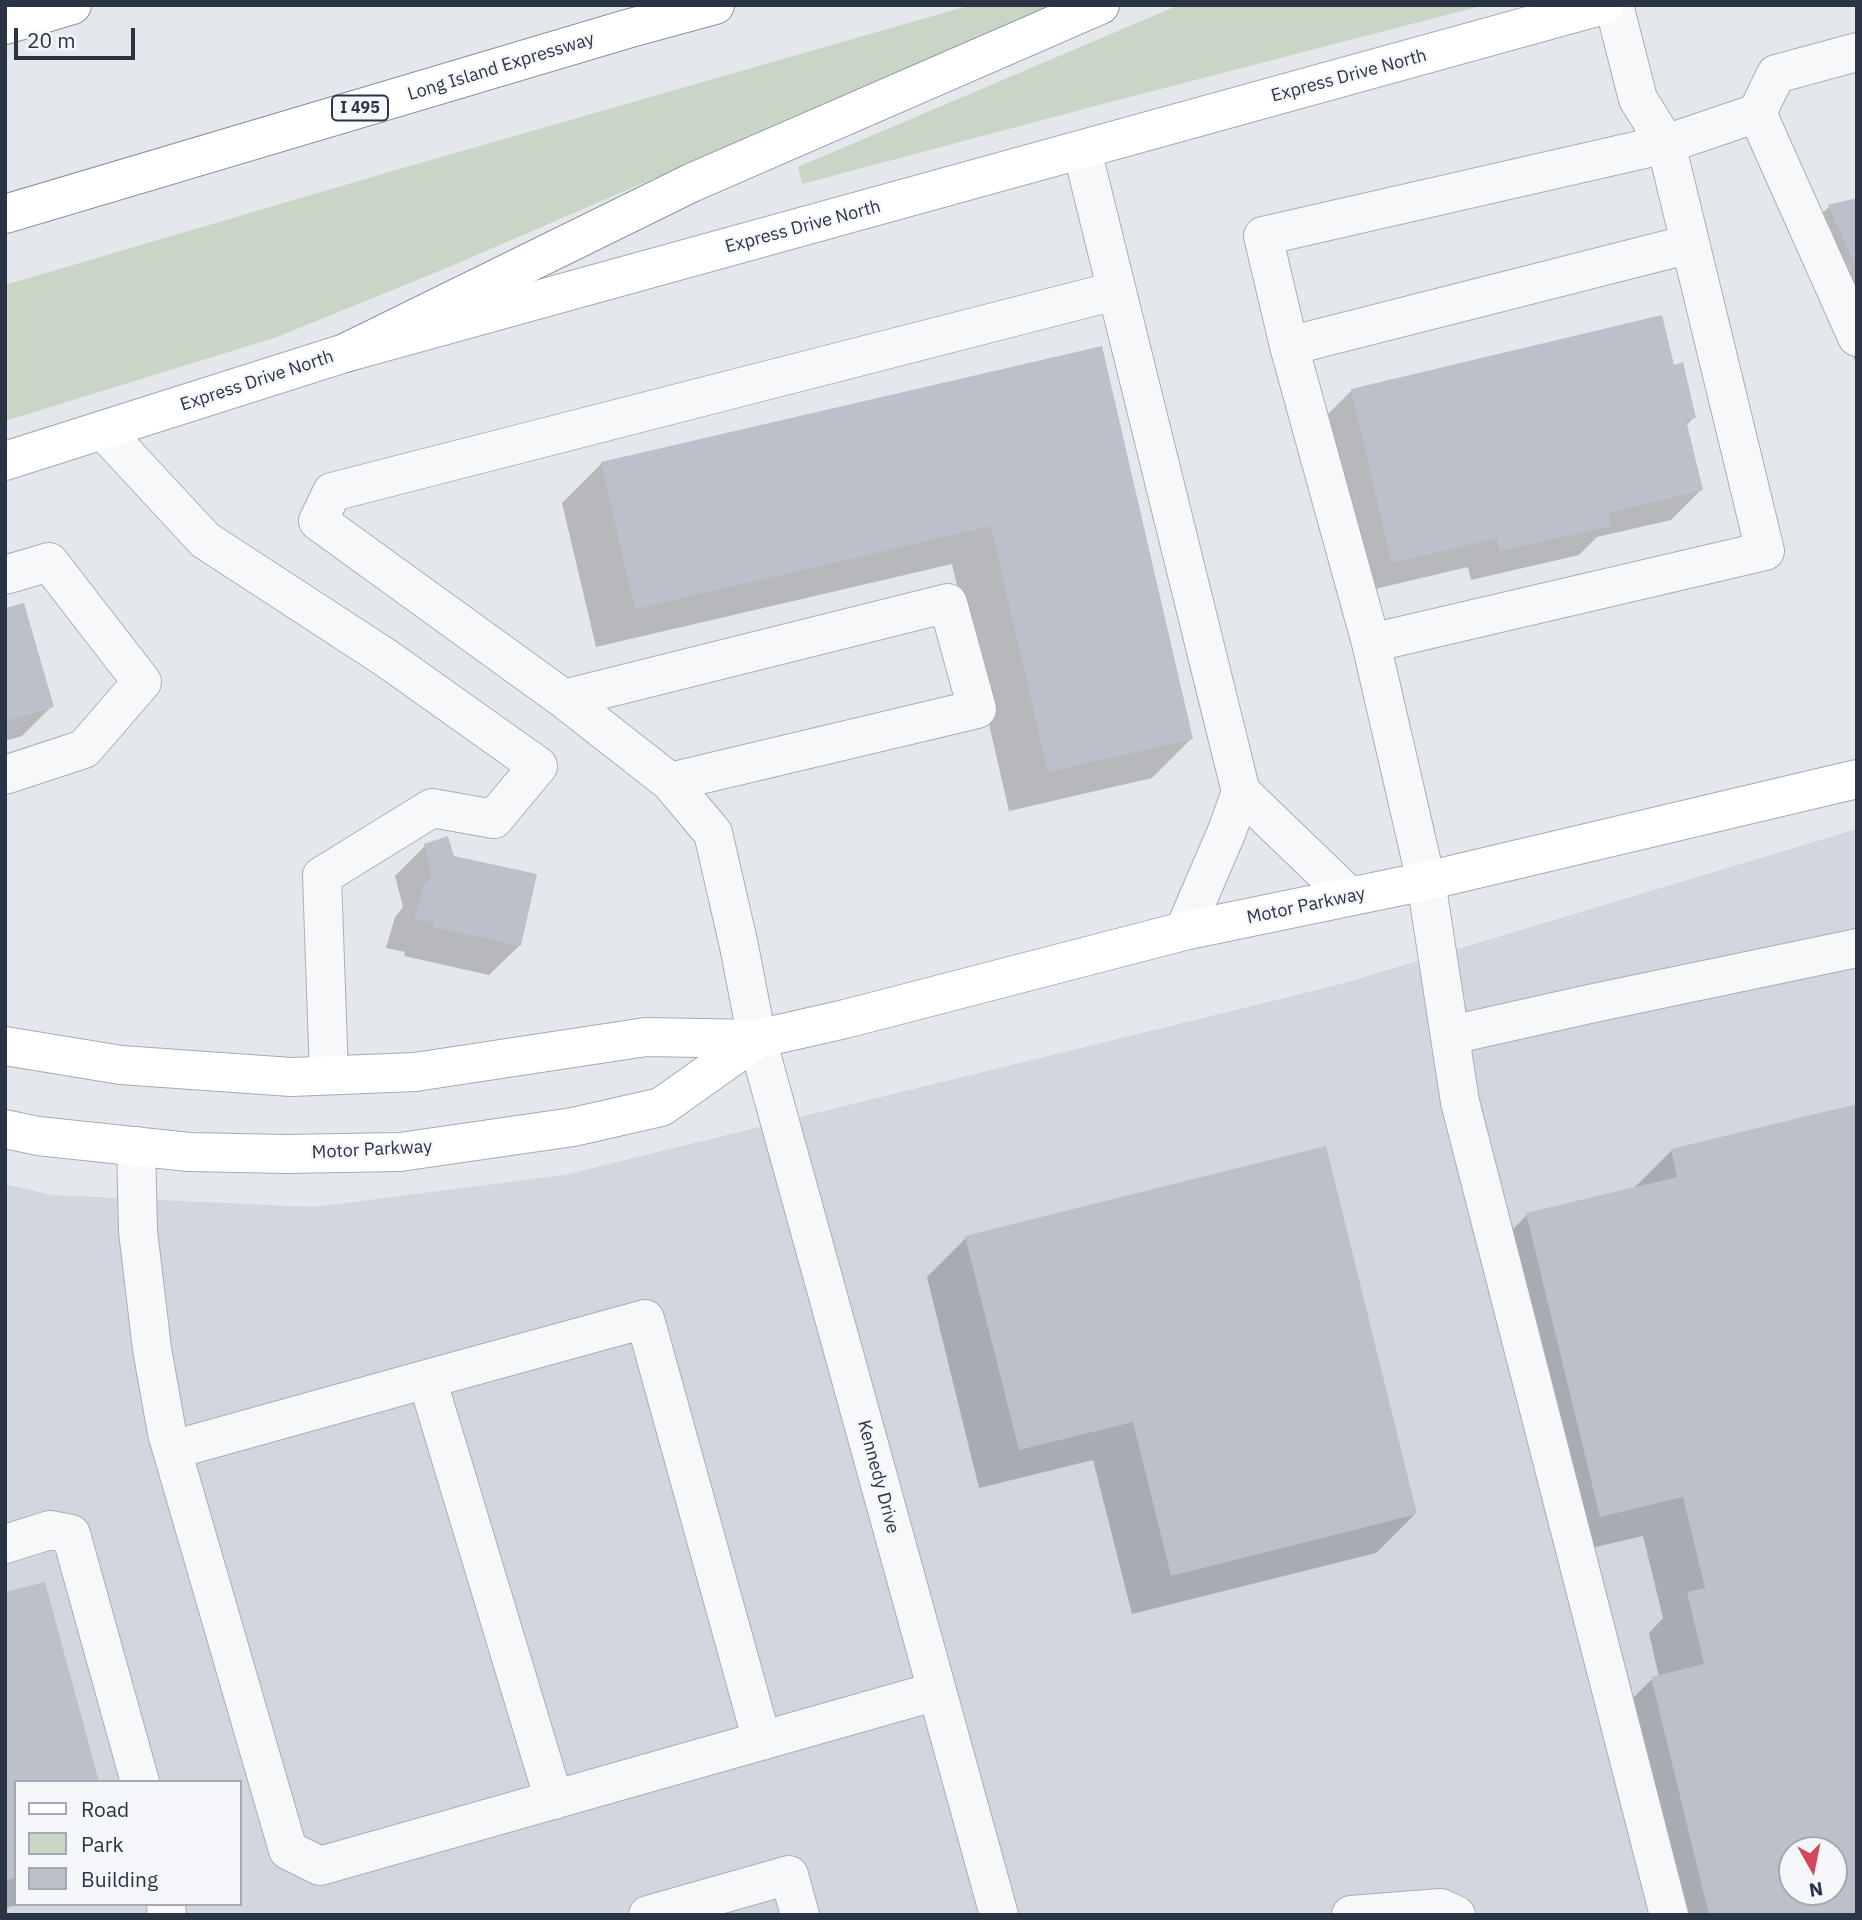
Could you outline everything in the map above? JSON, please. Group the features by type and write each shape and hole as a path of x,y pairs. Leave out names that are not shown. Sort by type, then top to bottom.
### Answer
{"main road":[{"path":"5,25 72,5"},
{"name":"Long Island Expressway","path":"5,214 715,5"},
{"path":"345,354 691,183 1100,5"},
{"name":"Express Drive North","path":"5,461 345,354 1604,5"},
{"name":"Motor Parkway","path":"5,1046 121,1065 291,1077 415,1072 646,1037 757,1039 845,1019 1184,931 1426,881 1857,779"},
{"name":"Motor Parkway","path":"5,1129 38,1136 189,1152 400,1152 573,1127 661,1107 757,1039"}],"street":[{"path":"1371,643 1765,551 1666,144 1638,99 1614,5"},
{"path":"1669,1915 1460,1102 1426,881 1371,643 1289,346 1263,236 1666,144 1757,113 1776,74 1857,52"},
{"path":"1757,113 1857,337"},
{"path":"1082,150 1241,792 1349,896"},
{"path":"1289,346 1690,244"},
{"name":"Kennedy Drive","path":"999,1915 757,1039 713,833 670,782 564,699 318,521 332,492 1115,291"},
{"path":"103,430 205,540 386,658 538,766 494,819 432,808 322,876 329,1075"},
{"path":"5,575 49,562 142,682 83,750 5,775"},
{"path":"564,699 948,603 977,709 670,782"},
{"path":"1184,931 1241,792"},
{"path":"1451,1035 1857,948"},
{"path":"135,1146 138,1231 150,1336 167,1433 288,1850 320,1866 937,1691"},
{"path":"172,1450 645,1319 762,1741"},
{"path":"427,1379 554,1800"},
{"path":"5,1544 50,1530 71,1534 139,1780"},
{"path":"655,1913 789,1875 800,1915"},
{"path":"1351,1915 1441,1908 1456,1915"}],"shaded area":[{"path":"1857,829 1857,1915 5,1915 5,1184 52,1195 314,1207 564,1175 1341,984"}],"green space":[{"path":"971,5 1055,5 449,267 277,337 5,421 5,285"},
{"path":"1179,5 1485,5 802,184 798,167"}],"building":[{"path":"1857,198 1857,268 1828,205"},
{"path":"1662,315 1674,365 1683,362 1696,418 1686,420 1703,490 1608,513 1611,526 1500,551 1497,538 1392,563 1351,389"},
{"path":"1102,346 1193,739 1048,772 991,526 635,609 601,462"},
{"path":"24,603 54,707 5,721 5,608"},
{"path":"448,836 454,856 537,874 521,946 433,927 434,922 415,918 424,885 432,876 424,844"},
{"path":"1857,1104 1857,1915 1709,1915 1651,1677 1704,1664 1687,1592 1705,1588 1683,1497 1600,1517 1526,1213 1677,1177 1671,1149"},
{"path":"1326,1146 1417,1514 1171,1576 1133,1422 1019,1450 965,1236"},
{"path":"45,1582 98,1780 14,1780 14,1878 5,1880 5,1592"}]}
